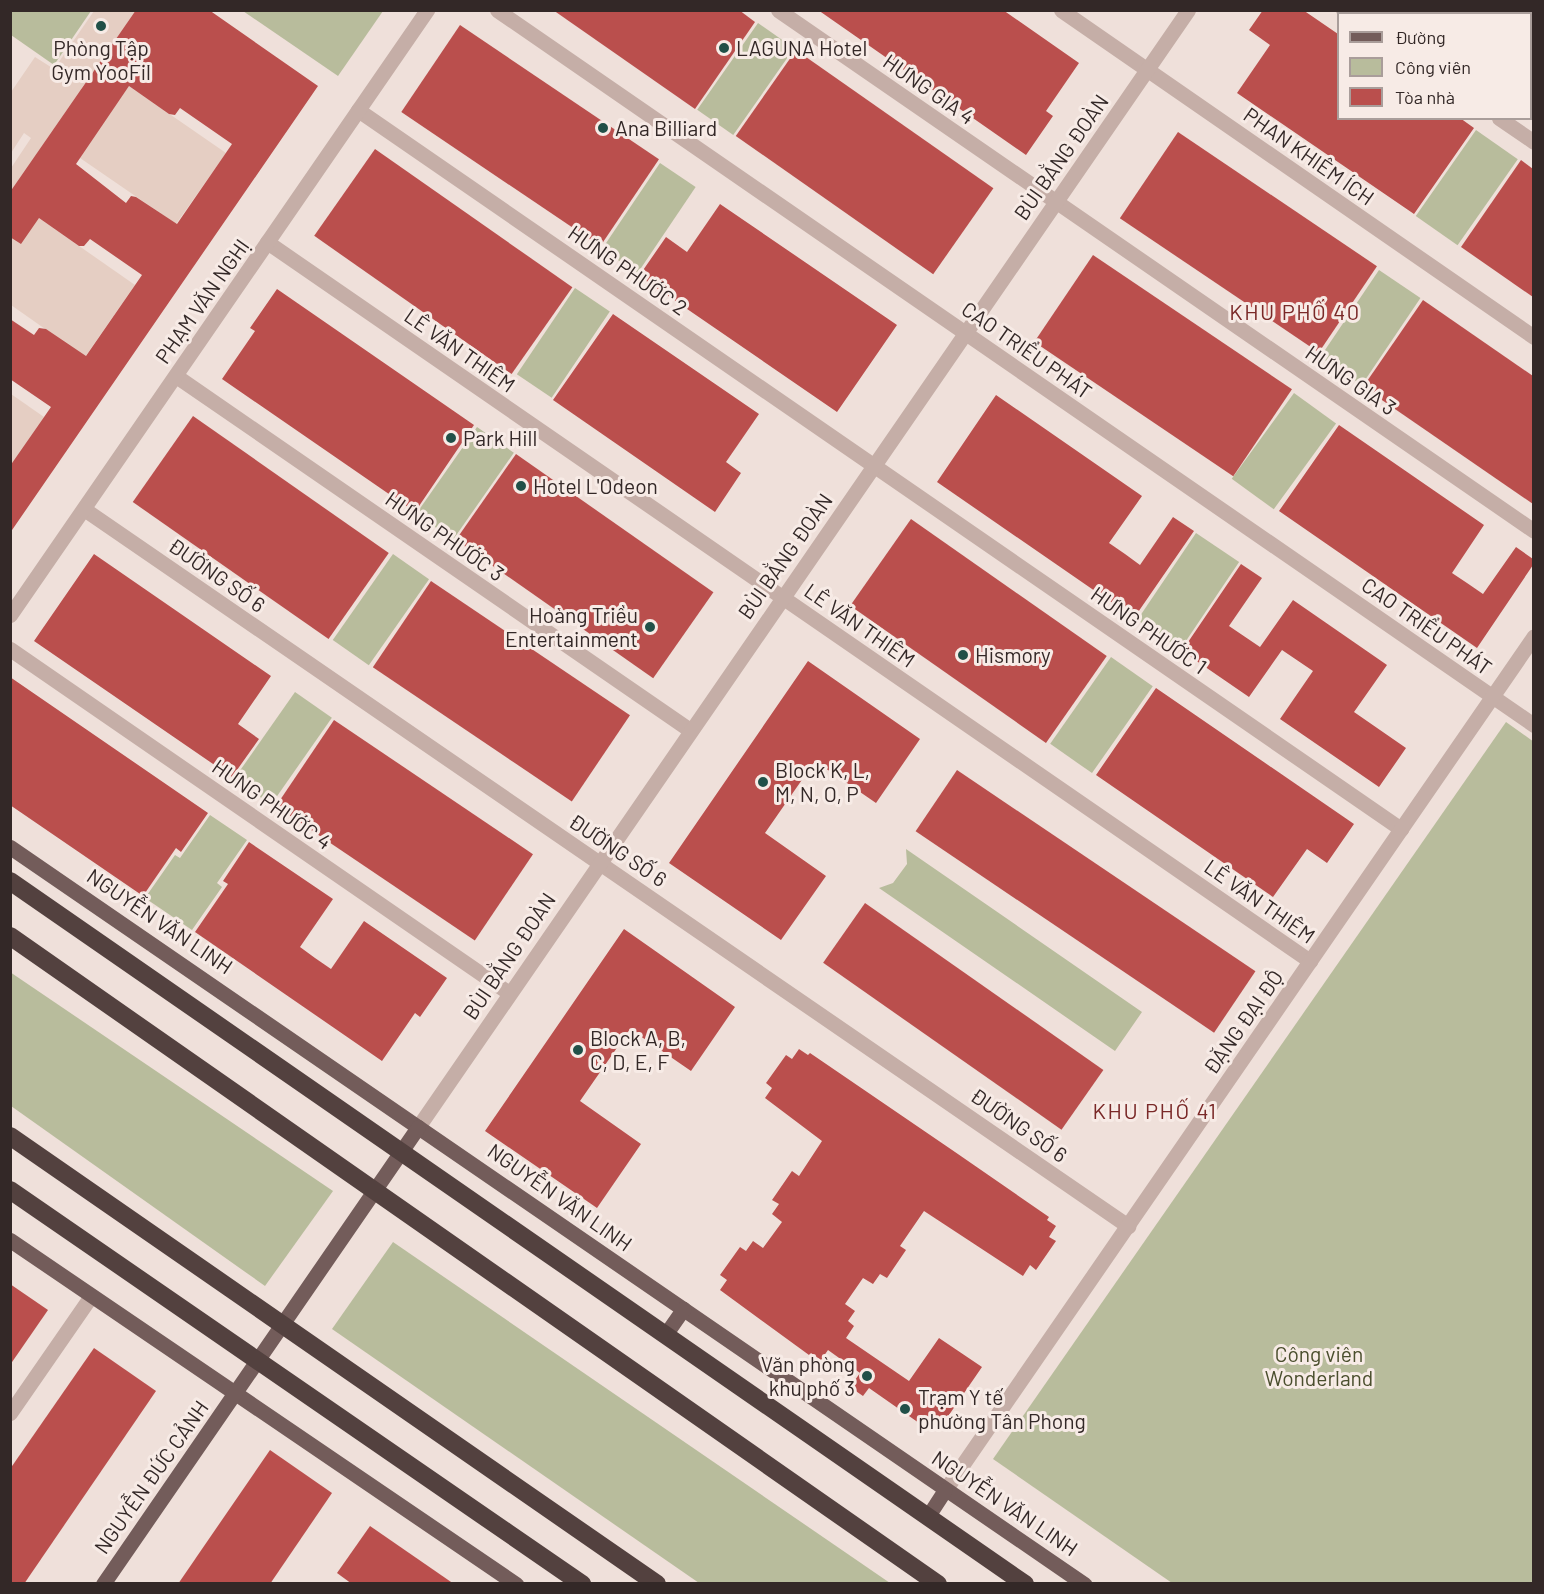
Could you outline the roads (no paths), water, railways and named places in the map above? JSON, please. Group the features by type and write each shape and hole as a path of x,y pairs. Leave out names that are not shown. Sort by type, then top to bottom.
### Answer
{"highway":[{"path":"10,881 1025,1584"},
{"path":"10,936 938,1584"},
{"path":"10,1136 657,1584"},
{"path":"10,1190 582,1584"}],"main road":[{"name":"NGUYỄN VĂN LINH","path":"10,847 1084,1584"},
{"name":"NGUYỄN ĐỨC CẢNH","path":"103,1584 418,1127"},
{"path":"10,1240 516,1584"},
{"path":"665,1335 682,1309"},
{"path":"928,1516 945,1490"}],"street":[{"name":"PHẠM VĂN NGHỊ","path":"10,615 427,10"},
{"name":"CAO TRIỀU PHÁT","path":"497,10 1533,724"},
{"name":"HƯNG GIA 4","path":"778,10 1056,202"},
{"name":"PHAN KHIÊM ÍCH","path":"1061,10 1533,337"},
{"name":"BÙI BẰNG ĐOÀN","path":"418,1127 1188,10"},
{"name":"HƯNG PHƯỚC 2","path":"358,110 873,465"},
{"path":"1502,120 1533,142"},
{"name":"HƯNG GIA 3","path":"1056,202 1533,531"},
{"name":"LÊ VĂN THIÊM","path":"267,243 1310,961"},
{"name":"HƯNG PHƯỚC 3","path":"176,376 690,730"},
{"name":"HƯNG PHƯỚC 1","path":"873,465 1401,829"},
{"name":"ĐƯỜNG SỐ 6","path":"84,508 1128,1226"},
{"name":"ĐẶNG ĐẠI ĐỘ","path":"945,1490 1533,636"},
{"name":"HƯNG PHƯỚC 4","path":"10,650 509,993"},
{"path":"10,1413 91,1296"}],"place":[{"name":"Phòng Tập Gym YooFil","path":"101,26"},
{"name":"LAGUNA Hotel","path":"724,48"},
{"name":"Ana Billiard","path":"603,128"},
{"name":"Park Hill","path":"451,438"},
{"name":"Hotel L'Odeon","path":"521,486"},
{"name":"Hoàng Triều Entertainment","path":"650,627"},
{"name":"Hismory","path":"963,655"},
{"name":"Block K, L, M, N, O, P","path":"763,782"},
{"name":"Block A, B, C, D, E, F","path":"578,1050"},
{"name":"Văn phòng khu phố 3","path":"867,1376"},
{"name":"Trạm Y tế phường Tân Phong","path":"905,1409"}],"district":[{"name":"KHU PHỐ 40","path":"1295,312"},
{"name":"KHU PHỐ 41","path":"1155,1111"}],"park label":[{"name":"Công viên Wonderland","path":"1319,1366"}]}
